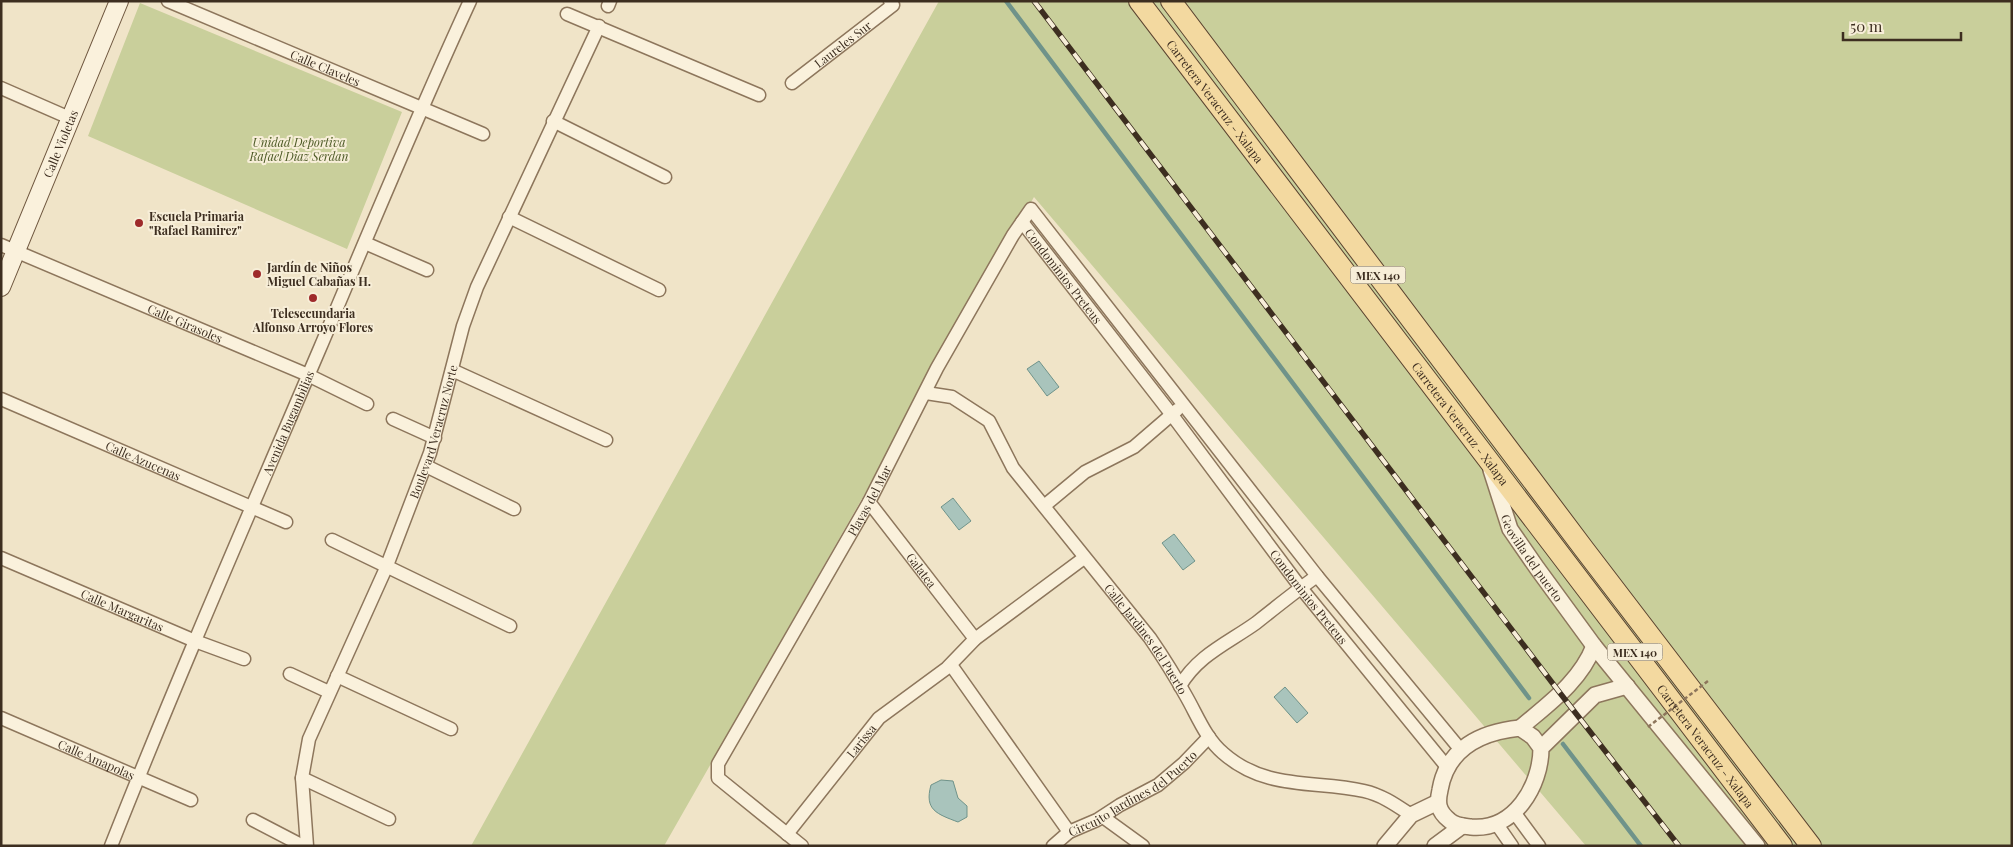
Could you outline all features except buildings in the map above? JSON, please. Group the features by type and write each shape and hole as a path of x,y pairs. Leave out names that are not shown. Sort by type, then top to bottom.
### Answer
{"main road":[{"name":"Calle Violetas","path":"1,287 9,248 72,119 119,1"},
{"name":"Carretera Veracruz - Xalapa","path":"1138,1 1782,846"},
{"name":"Carretera Veracruz - Xalapa","path":"1172,1 1584,549 1812,846"}],"street":[{"name":"Calle Claveles","path":"168,1 483,134"},
{"name":"Avenida Bugambilias","path":"111,846 138,776 251,506 365,243 421,107 470,1"},
{"name":"Laureles Sur","path":"792,83 891,3"},
{"path":"567,14 759,95"},
{"name":"Boulevard Veracruz Norte","path":"305,846 302,778 309,739 328,692 386,568 426,466 471,302 599,26"},
{"path":"1,88 72,119"},
{"path":"554,121 665,177"},
{"name":"Condominios Preteus","path":"1447,767 1301,588 1172,414 1022,222 1031,209 1033,209 1317,576 1460,749"},
{"path":"509,217 659,290"},
{"name":"Playas del Mar","path":"787,834 717,776 718,764 869,502 942,360 1022,222"},
{"path":"365,243 427,270"},
{"name":"Calle Girasoles","path":"9,248 308,375 367,404"},
{"path":"452,370 606,440"},
{"name":"Calle Jardines del Puerto","path":"926,393 952,397 989,420 1013,468 1150,638 1209,737 1223,753 1255,772 1282,782 1305,786 1366,791 1381,796 1411,815"},
{"name":"Calle Azucenas","path":"1,399 286,522"},
{"path":"1044,506 1086,472 1134,447 1184,404"},
{"path":"393,419 435,438"},
{"name":"Geovilla del puerto","path":"1488,459 1510,529 1594,646 1757,846"},
{"path":"426,466 514,509"},
{"name":"Galatea","path":"869,502 975,639"},
{"path":"332,540 386,568 510,626"},
{"name":"Calle Margaritas","path":"1,558 194,642 244,659"},
{"name":"Larissa","path":"787,834 874,723 913,691 951,665 975,639 1084,558"},
{"path":"1180,686 1193,667 1204,656 1255,623 1317,576"},
{"path":"1594,646 1587,661 1574,680 1520,728 1489,733 1460,749 1447,767 1438,802 1441,811 1448,820 1462,826 1481,827 1496,823 1514,812 1529,793 1536,780 1541,748 1595,695 1627,686"},
{"path":"951,665 1069,832"},
{"path":"290,674 328,692"},
{"path":"337,676 451,729"},
{"name":"Calle Amapolas","path":"1,718 191,800"},
{"path":"1520,728 1533,738 1541,748"},
{"name":"Circuito Jardines del Puerto","path":"1053,846 1069,832 1103,816 1120,804 1158,785 1184,763 1209,737"},
{"path":"302,778 389,819"},
{"path":"1385,846 1411,815 1438,802"},
{"path":"1514,812 1539,846"},
{"path":"1103,816 1143,846"},
{"path":"252,820 305,846"},
{"path":"1496,823 1512,846"},
{"path":"1435,846 1462,826"},
{"path":"787,834 802,846"}],"path":[{"path":"1648,727 1708,681"}],"green space":[{"path":"939,1 2012,1 2012,846 1586,846 1034,197 664,846 471,846"},
{"name":"Unidad Deportiva Rafael Diaz Serdan","path":"140,3 402,112 347,249 88,136"}],"water":[{"path":"1039,361 1059,387 1047,396 1027,369"},
{"path":"953,498 971,521 959,530 941,507"},
{"path":"1174,534 1195,561 1183,570 1162,543"},
{"path":"1285,687 1308,713 1297,723 1274,697"},
{"path":"941,780 953,781 958,798 967,806 967,817 958,822 938,813 931,806 929,793 931,785"}],"waterway":[{"path":"1006,1 1529,698"},
{"path":"1563,744 1641,846"}],"railway":[{"path":"1034,1 1560,693 1679,846"}],"place":[{"name":"Escuela Primaria \"Rafael Ramirez\"","path":"139,223"},
{"name":"Jardín de Niños Miguel Cabañas H.","path":"257,274"},
{"name":"Telesecundaria Alfonso Arroyo Flores","path":"313,298"}]}
